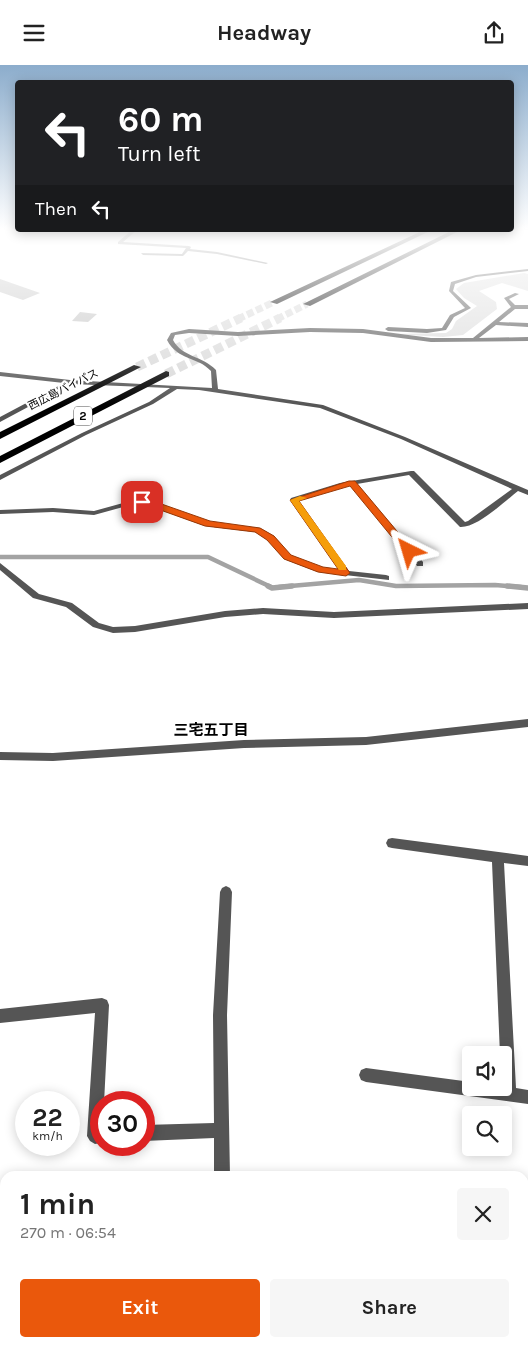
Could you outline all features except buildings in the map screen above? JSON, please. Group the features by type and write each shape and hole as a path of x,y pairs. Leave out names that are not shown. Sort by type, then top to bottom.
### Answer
{"highway":[{"path":"274,302 307,287"},
{"path":"307,304 342,287"},
{"name":"西広島バイパス","path":"0,436 137,367"},
{"name":"2","path":"0,460 166,374"}],"street":[{"path":"216,389 212,367 177,352 170,340 173,334 189,331 238,334 369,328 427,331 444,329 452,316 468,308 451,291 452,287"},
{"path":"514,307 506,298 517,294"},
{"path":"476,338 514,307 528,307"},
{"path":"495,323 528,325"},
{"path":"345,330 417,339 528,339"},
{"path":"0,374 70,382 216,389 334,410 528,493"},
{"path":"0,420 70,382"},
{"path":"0,477 84,434 152,403 176,387"},
{"path":"346,573 294,500 352,483 411,473 463,525 471,523 517,488"},
{"path":"352,483 420,564"},
{"path":"0,512 54,510 94,513 134,502 148,503 208,524 257,530 271,538 287,557 321,570 386,578"},
{"path":"0,566 31,593 69,605 96,625 113,630 135,629 226,614 263,611 334,615 528,606"},
{"path":"0,756 53,757 244,744 366,741 528,723"},
{"path":"392,843 528,861"},
{"path":"498,858 507,1046"},
{"path":"222,1171 220,1015 226,892"},
{"path":"0,1016 102,1005 97,1091"},
{"path":"366,1075 462,1088"},
{"path":"512,1094 528,1097"},
{"path":"155,1133 222,1130"}],"shaded area":[{"path":"459,287 491,287 479,291 496,302 497,309 463,335 443,337 392,334 446,333 452,329 456,321 477,306 464,298 456,289"},
{"path":"514,287 528,287 528,291"}],"waterway":[{"path":"0,557 208,557 271,587"},
{"path":"279,587 359,580 396,586 495,585 521,587"},
{"path":"268,586 272,588 292,586"},
{"path":"507,586 528,588"}],"tunnel":[{"path":"238,319 274,302"},
{"path":"277,319 307,304"},
{"path":"137,367 241,318"},
{"path":"166,374 280,318"}],"slow traffic":[{"path":"303,498 294,500 342,568"}],"district":[{"name":"三宅五丁目","path":"211,730"}],"route":[{"path":"142,502 153,504 208,524 246,527 257,530 271,538 287,557 321,570 346,573 294,500 352,483 409,551"}]}
